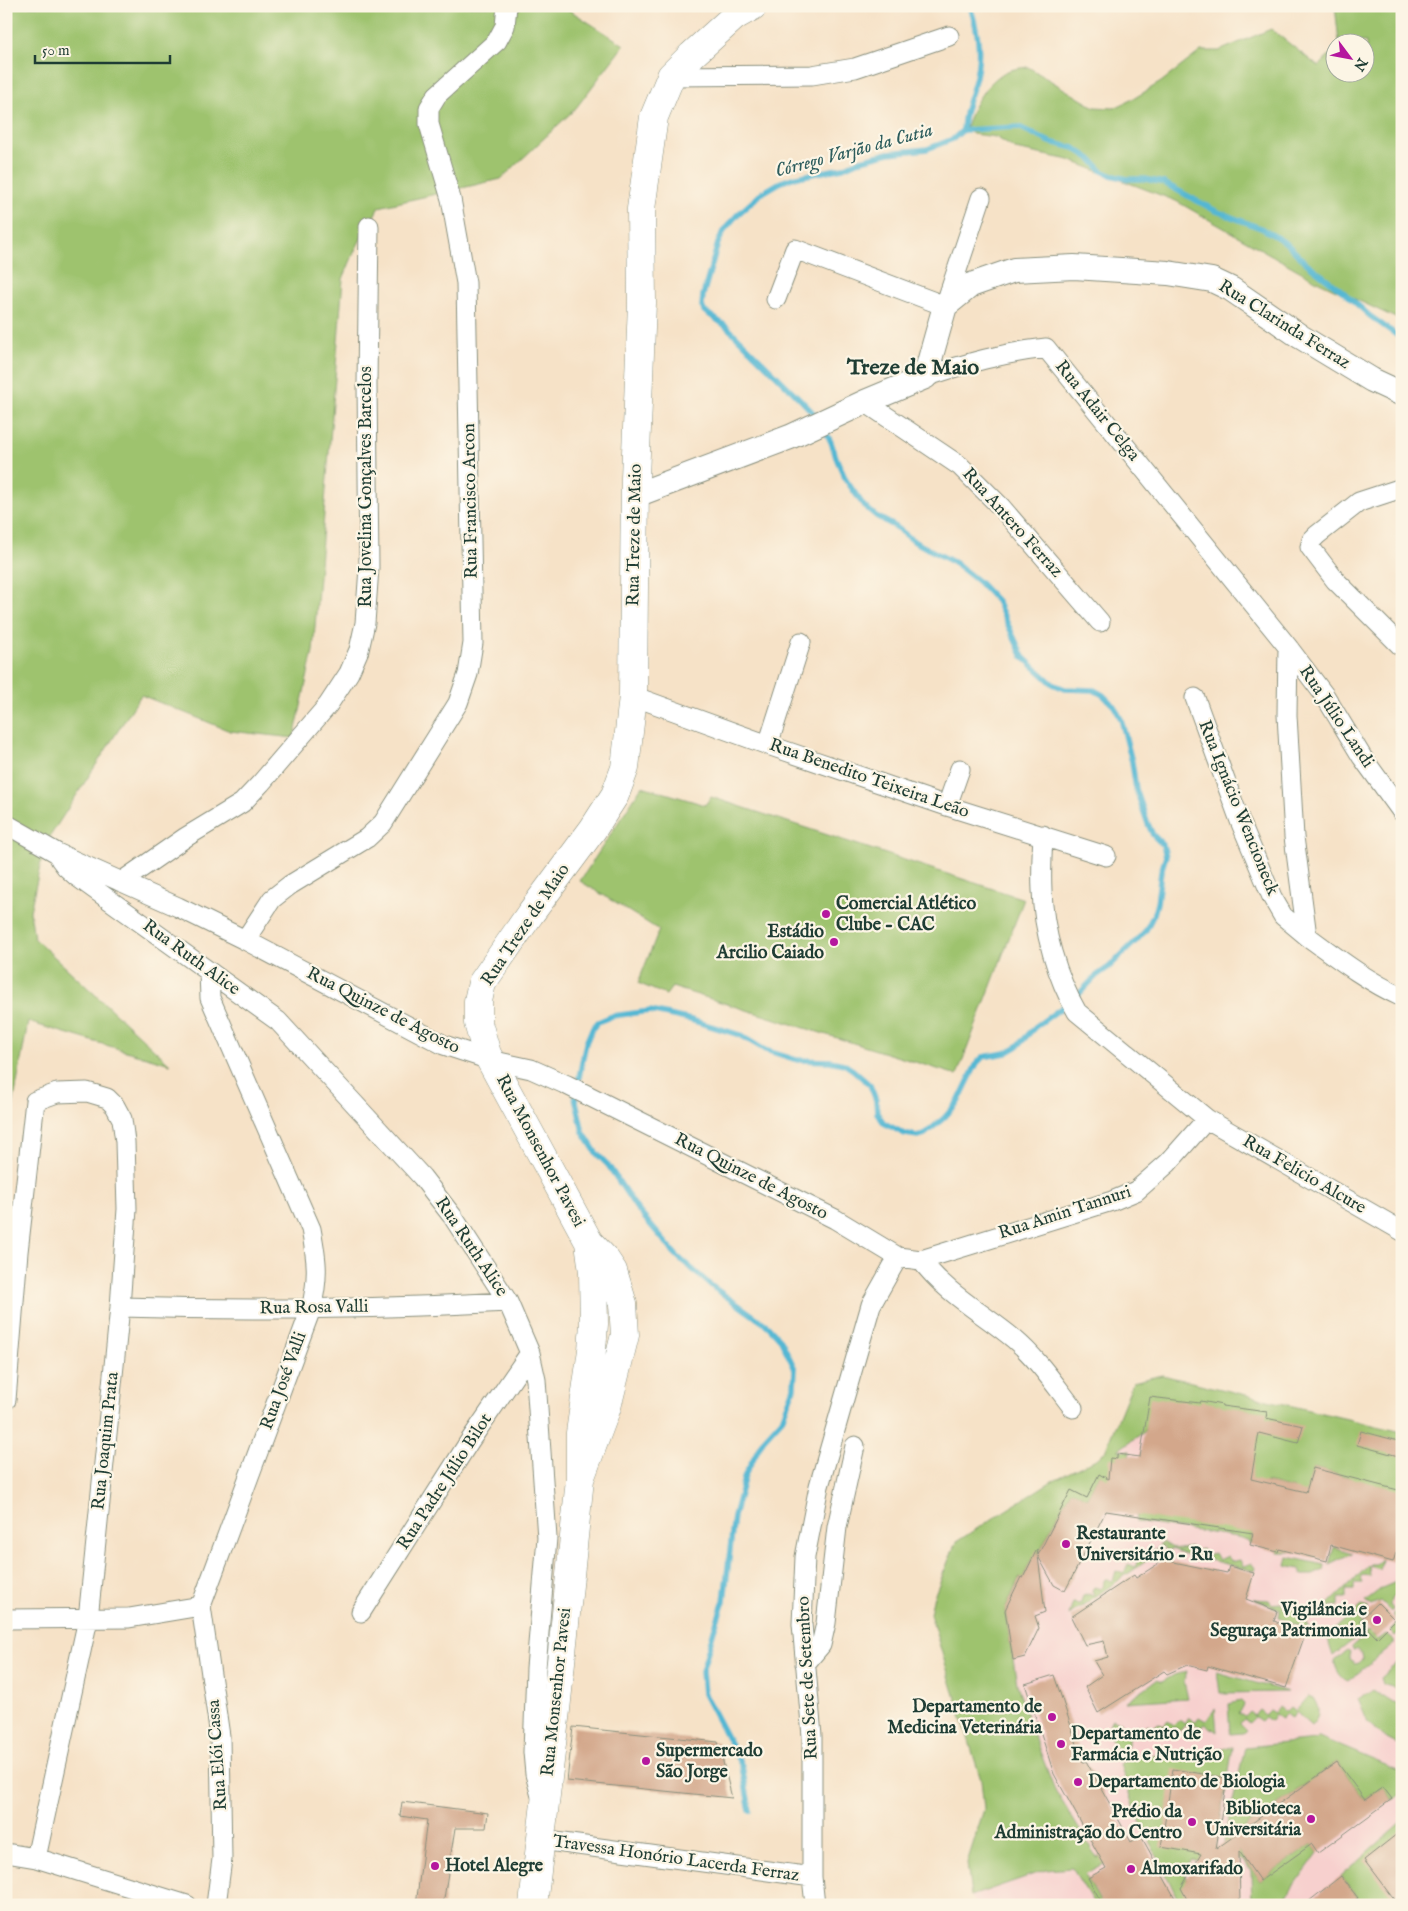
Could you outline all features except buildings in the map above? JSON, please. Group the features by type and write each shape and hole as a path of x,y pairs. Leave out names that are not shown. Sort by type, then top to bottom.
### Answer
{"highway":[{"name":"Rua Treze de Maio","path":"490,1060 478,1023 478,1001 482,983 615,795 625,768 633,696 636,495 642,303 641,209 654,117 671,76 744,8"},
{"name":"Rua Monsenhor Pavesi","path":"490,1060 589,1242 606,1259 613,1271 623,1304 625,1335 620,1357 607,1407 580,1478"},
{"name":"Rua Monsenhor Pavesi","path":"533,1905 556,1710 580,1478 580,1433 592,1350 594,1324 593,1281 589,1242"},
{"path":"592,1350 620,1357"}],"street":[{"name":"Rua Francisco Arcon","path":"245,940 272,899 290,885 367,838 383,823 458,703 468,674 473,643 466,283 451,199 428,124 429,108 437,95 497,42 505,26 507,6"},
{"path":"671,76 812,75 855,68 949,36"},
{"path":"925,377 981,198"},
{"name":"Rua Jovelina Gonçalves Barcelos","path":"122,882 186,837 242,803 262,783 328,704 349,673 359,650 365,623 369,568 367,384 369,226"},
{"path":"776,299 795,249 946,306"},
{"name":"Rua Clarinda Ferraz","path":"946,306 970,285 1014,270 1074,267 1168,273 1212,280 1239,294 1301,337 1372,380 1402,394"},
{"name":"Rua Adair Celga","path":"636,495 781,440 925,377 967,363 1012,352 1046,348 1288,647"},
{"name":"Rua Antero Ferraz","path":"865,402 960,466 1001,507 1100,622"},
{"path":"1402,488 1359,502 1316,535 1310,547 1335,580 1402,647"},
{"path":"768,745 801,642"},
{"path":"1288,647 1287,714 1294,837 1306,936"},
{"name":"Rua Júlio Landi","path":"1288,647 1325,696 1362,757 1402,812"},
{"name":"Rua Benedito Teixeira Leão","path":"633,696 768,745 947,806 1106,856"},
{"name":"Rua Ignácio Wencioneck","path":"1195,698 1240,821 1272,897 1283,916 1306,936 1350,968 1387,990 1402,996"},
{"path":"947,806 960,769"},
{"name":"Rua Quinze de Agosto","path":"6,824 57,853 178,907 245,940 444,1045 490,1060 531,1070 575,1089 836,1219 898,1257"},
{"name":"Rua Felicio Alcure","path":"1043,835 1042,890 1045,924 1060,976 1077,1012 1207,1119 1402,1231"},
{"name":"Rua Ruth Alice","path":"57,853 66,867 76,876 278,1021 422,1177 453,1217 508,1302 530,1353 536,1380 547,1538 536,1668 533,1752 535,1774 544,1805"},
{"name":"Rua José Valli","path":"201,1606 310,1309 316,1287 317,1261 310,1229 210,998 210,972"},
{"name":"Rua Joaquim Prata","path":"6,1400 18,1252 35,1101 57,1093 87,1092 107,1098 116,1106 122,1119 127,1209 120,1308 88,1620 36,1858"},
{"name":"Rua Amin Tannuri","path":"898,1257 920,1260 1136,1192 1168,1162 1207,1119"},
{"name":"Rua Sete de Setembro","path":"815,1905 812,1877 812,1736 802,1624 805,1557 819,1486 871,1305 898,1257"},
{"path":"920,1260 930,1273 950,1290 1016,1340 1074,1408"},
{"name":"Rua Rosa Valli","path":"120,1308 211,1310 310,1309 508,1302"},
{"name":"Rua Padre Júlio Bilot","path":"361,1612 469,1442 530,1353"},
{"path":"805,1664 820,1645 826,1623 837,1527 855,1446"},
{"path":"6,1619 88,1620 129,1618 201,1606"},
{"name":"Rua Elói Cassa","path":"201,1606 220,1736 222,1859 216,1905"},
{"name":"Travessa Honório Lacerda Ferraz","path":"541,1840 812,1877"},
{"path":"6,1853 36,1858 187,1905"}],"shaded area":[{"path":"1162,1375 1402,1432 1402,1905 977,1905 971,1896 967,1863 984,1809 981,1780 930,1614 943,1571 956,1542 984,1524 1051,1529 1071,1490 1105,1451 1133,1382"}],"green space":[{"path":"6,6 563,6 624,45 576,108 501,179 379,207 356,248 343,279 313,651 294,738 230,731 141,695 45,844 30,911 34,938 170,1064 28,1022 10,1122 6,1157"},
{"path":"1335,6 1402,6 1402,321 1319,282 1176,201 1069,160 1015,149 996,137 973,134 966,129 975,104 991,83 1007,71 1028,67 1094,107 1114,108 1161,82 1201,51 1219,51 1271,29 1319,67 1326,59 1326,82 1376,82 1376,32 1338,32"},
{"name":"Comercial Atlético Clube - CAC","path":"642,786 705,805 711,797 1024,899 957,1075 672,987 666,995 638,983 659,930 580,881"},
{"path":"1162,1375 1402,1432 1402,1520 1348,1477 1313,1468 1291,1552 1278,1552 1294,1489 1265,1482 1250,1545 1247,1540 1238,1537 1136,1522 1146,1425 1144,1432 1118,1450 1130,1451 1127,1479 1107,1495 1099,1474 1087,1498 1071,1490 1035,1560 1032,1559 1023,1578 1020,1577 1005,1610 1017,1684 1030,1726 1055,1790 1097,1858 1111,1852 1115,1858 1085,1874 1102,1905 1095,1905 1072,1868 1046,1870 971,1896 967,1863 984,1809 981,1780 930,1614 933,1599 956,1542 1052,1481 1098,1458 1105,1451 1133,1382"},
{"path":"1162,1542 1182,1549 1190,1546 1192,1552 1202,1549 1205,1555 1215,1553 1219,1560 1228,1556 1231,1562 1240,1560 1243,1567 1252,1564 1255,1568 1254,1571 1182,1553 1173,1549 1166,1550 1162,1545 1159,1552 1069,1615 1073,1603 1080,1604 1083,1596 1094,1595 1092,1592 1094,1587 1101,1589 1105,1579 1113,1581 1116,1571 1124,1574 1128,1564 1135,1567 1139,1557 1146,1559 1150,1549 1157,1550"},
{"path":"1334,1547 1352,1553 1329,1564"},
{"path":"1288,1557 1325,1565 1324,1570 1313,1575 1302,1575 1300,1569 1286,1566"},
{"path":"1382,1559 1380,1569 1369,1566 1370,1576 1362,1575 1360,1579 1362,1583 1354,1583 1354,1590 1346,1590 1346,1598 1339,1598 1339,1606 1331,1606 1331,1614 1325,1612 1324,1609 1370,1564 1376,1564"},
{"path":"1396,1582 1402,1582 1402,1597 1395,1595 1391,1599 1390,1605 1393,1609 1391,1612 1380,1601 1371,1605 1365,1601 1382,1588"},
{"path":"1253,1599 1269,1600 1272,1604 1281,1603 1285,1609 1296,1609 1310,1630 1279,1618 1280,1609"},
{"path":"1362,1606 1369,1608 1357,1619 1366,1630 1333,1656 1329,1640 1330,1634"},
{"path":"1402,1609 1402,1630 1395,1636 1390,1630 1398,1622 1393,1614 1397,1610"},
{"path":"1369,1631 1378,1640 1386,1634 1394,1640 1394,1644 1348,1681 1339,1673 1334,1661 1347,1651 1350,1653 1349,1660 1355,1664 1359,1663 1363,1659 1362,1654 1356,1649 1352,1650 1351,1647"},
{"path":"1402,1659 1402,1690 1382,1684 1380,1678"},
{"path":"1187,1671 1184,1682 1188,1698 1125,1702 1157,1680 1162,1682 1174,1675"},
{"path":"1217,1672 1288,1692 1220,1693"},
{"path":"1373,1690 1393,1703 1402,1705 1402,1747 1387,1739 1368,1723 1358,1699"},
{"path":"1308,1696 1313,1698 1318,1709 1316,1720 1311,1726 1296,1712 1292,1718 1286,1714 1281,1719 1275,1715 1271,1721 1265,1717 1261,1721 1255,1717 1249,1723 1244,1719 1240,1723 1247,1730 1244,1733 1230,1734 1228,1704 1241,1701 1244,1704 1239,1713 1244,1717 1249,1712 1254,1716 1259,1710 1265,1715 1270,1710 1275,1713 1279,1707 1285,1712 1290,1707 1295,1711"},
{"path":"1215,1709 1217,1732 1205,1723 1201,1728 1196,1724 1191,1729 1185,1725 1180,1731 1174,1727 1169,1731 1165,1729 1160,1734 1154,1729 1149,1735 1143,1731 1138,1736 1133,1732 1128,1738 1128,1746 1122,1750 1114,1744 1109,1732 1113,1719 1121,1723 1117,1729 1122,1732 1126,1727 1133,1730 1137,1725 1143,1728 1147,1724 1153,1727 1159,1723 1164,1726 1168,1721 1174,1725 1179,1720 1185,1724 1189,1718 1195,1722 1199,1717 1206,1721"},
{"path":"1319,1737 1402,1772 1402,1794 1392,1799 1383,1787 1365,1800 1337,1762 1230,1838 1260,1881 1312,1844 1318,1853 1285,1898 1266,1905 1252,1905 1251,1872 1245,1862 1235,1856 1220,1861 1245,1747 1316,1740"},
{"path":"1233,1747 1213,1864 1205,1860 1192,1860 1184,1870 1188,1888 1186,1905 1177,1905 1178,1900 1133,1806 1120,1764 1135,1757"},
{"path":"1402,1822 1402,1905 1349,1905 1358,1898 1341,1876"}],"waterway":[{"path":"963,130 979,55 976,26 970,6"},
{"name":"Córrego Varjão da Cutia","path":"817,417 726,326 704,311 702,306 703,295 718,243 725,229 737,215 762,193 781,182 843,168 861,160 889,153 927,149 953,139 963,130 1019,127 1050,142 1074,148 1091,159 1102,171 1111,175 1127,179 1145,179 1164,183 1216,211 1263,229 1286,243 1305,262 1370,316 1402,339"},
{"name":"Córrego Varjão da Cutia","path":"750,1811 742,1766 704,1694 702,1671 724,1601 734,1516 745,1475 763,1440 782,1419 794,1388 795,1369 781,1340 768,1326 713,1287 677,1256 637,1209 608,1165 597,1154 583,1132 575,1097 586,1043 592,1029 598,1022 612,1016 650,1011 691,1020 740,1035 765,1050 797,1060 830,1061 844,1064 870,1085 876,1100 877,1113 884,1123 905,1134 918,1136 925,1134 944,1118 958,1102 977,1063 983,1057 1006,1053 1018,1046 1035,1027 1075,998 1146,930 1157,903 1161,872 1166,856 1163,845 1153,835 1148,824 1136,789 1132,762 1121,719 1114,706 1103,695 1094,690 1065,689 1053,684 1023,657 997,601 979,582 955,563 915,542 864,506 846,480 823,427"}],"place":[{"name":"Comercial Atlético Clube - CAC","path":"826,914"},
{"name":"Estádio Arcilio Caiado","path":"834,942"},
{"name":"Restaurante Universitário - Ru","path":"1066,1544"},
{"name":"Vigilância e Seguraça Patrimonial","path":"1377,1620"},
{"name":"Departamento de Medicina Veterinária","path":"1052,1717"},
{"name":"Departamento de Farmácia e Nutrição","path":"1061,1744"},
{"name":"Supermercado São Jorge","path":"646,1761"},
{"name":"Departamento de Biologia","path":"1078,1782"},
{"name":"Biblioteca Universitária","path":"1311,1819"},
{"name":"Prédio da Administração do Centro","path":"1192,1822"},
{"name":"Hotel Alegre","path":"435,1866"},
{"name":"Almoxarifado","path":"1131,1869"}],"district":[{"name":"Treze de Maio","path":"913,368"}]}
